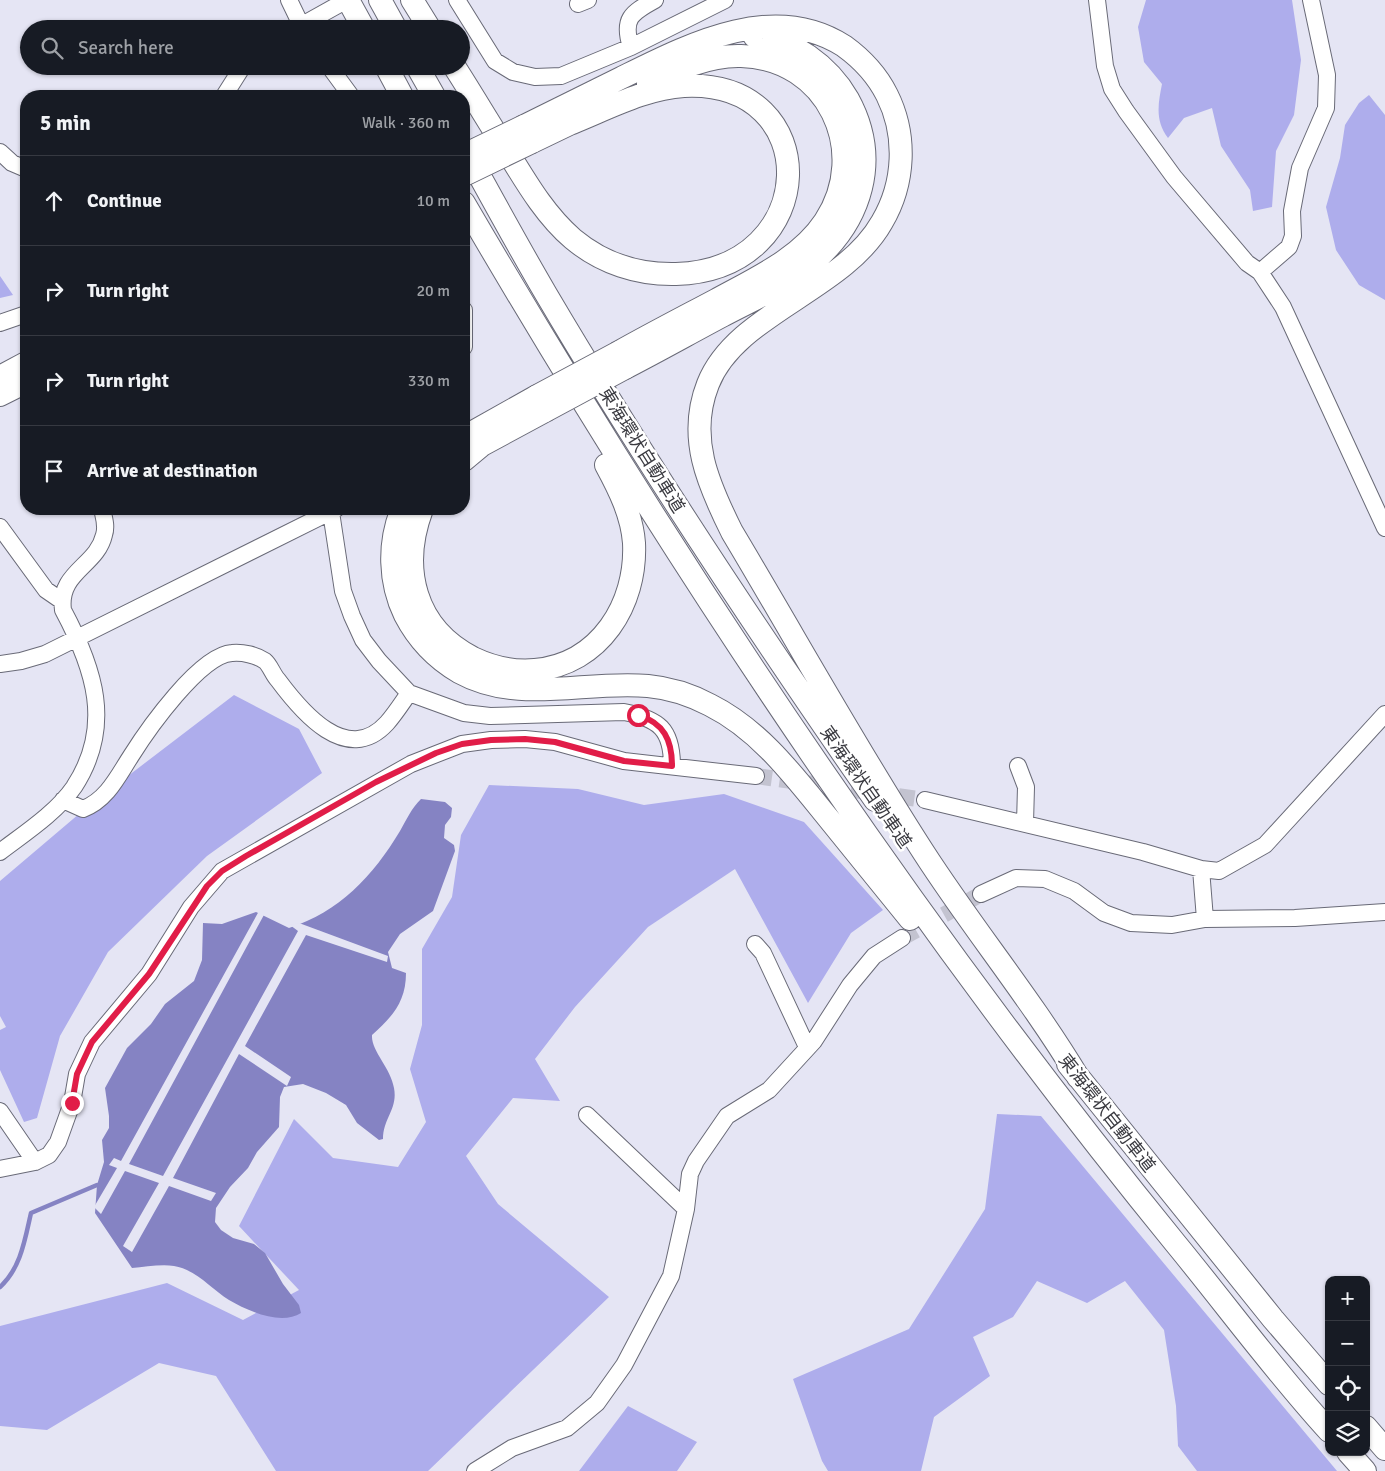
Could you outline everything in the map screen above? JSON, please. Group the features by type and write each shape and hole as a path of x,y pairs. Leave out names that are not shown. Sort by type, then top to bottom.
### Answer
{"highway":[{"path":"347,0 359,20"},
{"path":"380,0 391,20"},
{"path":"412,0 424,20"},
{"path":"470,171 528,134 701,42 742,29 763,27 803,28 820,34 853,53 870,69 882,86 898,126 900,166 897,186 882,223 857,255 839,270 755,328 723,359 709,382 702,400 699,418 701,457 716,500 732,532 843,722 924,854 1056,1040 1078,1076"},
{"path":"470,434 541,403 622,360 768,291 810,265 840,233 852,215 863,177 864,142 852,107 830,75 800,51 782,42 761,36 741,36 701,42"},
{"path":"572,123 683,68 722,57 741,56 760,58 778,63 810,82 832,110 843,140 844,158 840,189 834,206 813,236 798,250 760,276 622,360"},
{"path":"391,75 399,90"},
{"path":"422,75 431,90"},
{"path":"460,75 469,90"},
{"path":"470,91 544,208 573,239 610,262 628,269 648,273 687,274 706,271 743,255 770,231 780,216 789,182 784,147 777,130 765,115 752,103 737,95 702,86 663,90 638,97 572,123 528,134 470,153"},
{"name":"東海環状自動車道","path":"470,159 546,294 727,582 901,838 1078,1076 1273,1320 1325,1379"},
{"name":"東海環状自動車道","path":"470,213 587,410 701,591 874,844 1055,1092 1325,1428"},
{"path":"420,515 412,543 411,562 418,598 425,615 436,630 449,642 481,662 518,670 535,670 567,662 583,653 599,640 613,625 624,605 631,584 634,542 623,500 601,456 470,226"},
{"path":"0,368 20,360"},
{"path":"0,377 20,366"},
{"path":"0,395 20,385"},
{"path":"470,455 541,403"},
{"path":"400,515 393,536 393,575 397,593 411,626 434,655 483,683 502,687 545,690 650,686 690,696 733,719 766,745 788,769 1055,1092"},
{"path":"1370,1432 1385,1449"},
{"path":"1352,1456 1365,1471"}],"street":[{"path":"289,0 296,20"},
{"path":"312,20 347,0"},
{"path":"458,0 495,61 513,72 535,77 561,76 631,47 725,0"},
{"path":"631,47 626,30 633,14 654,0"},
{"path":"1097,0 1105,66 1116,96 1174,177 1247,263 1260,272 1290,320 1385,528"},
{"path":"1260,272 1289,246 1293,236 1292,211 1300,168 1326,108 1327,75 1311,0"},
{"path":"228,90 237,75"},
{"path":"336,75 347,90"},
{"path":"0,152 12,163 20,166"},
{"path":"3,319 20,315"},
{"path":"0,852 63,800 74,787 88,759 96,719 94,682 77,638 63,610 62,601 67,582 100,545 104,537 106,527 103,515"},
{"path":"0,664 21,661 45,654 326,515"},
{"path":"334,515 344,591 352,616 363,640 379,661 409,693 464,712 490,716 624,712 638,715 650,719 661,726 668,737 672,752 672,766"},
{"path":"0,527 40,583 62,601"},
{"path":"63,800 84,809 102,798 178,693 207,662 224,654 244,654 266,662 277,680 313,722 344,738 364,737 373,734 386,724 409,693"},
{"path":"925,800 1143,852 1201,870 1219,871 1265,845 1385,714"},
{"path":"0,1169 35,1162 49,1155 58,1142 72,1103 77,1074 92,1042 149,974 207,886 230,866 411,764 462,744 491,740 525,739 555,742 624,761 756,776"},
{"path":"1018,766 1026,787 1025,823"},
{"path":"1201,870 1205,919"},
{"path":"980,894 1016,878 1045,879 1074,891 1104,914 1131,923 1172,926 1205,919 1295,918 1385,912"},
{"path":"475,1471 512,1448 567,1428 597,1403 624,1365 671,1276 686,1209 690,1174 696,1161 727,1116 769,1090 814,1041 850,985 874,956 902,938"},
{"path":"755,944 763,953 807,1047"},
{"path":"0,1112 35,1162"},
{"path":"587,1116 686,1209"}],"shaded area":[{"path":"1146,0 1292,0 1301,60 1294,115 1276,151 1272,207 1253,211 1250,190 1221,146 1212,108 1184,118 1168,138 1164,132 1159,119 1159,98 1162,84 1144,62 1138,27"},
{"path":"1369,95 1385,115 1385,300 1359,285 1336,250 1326,207 1340,158 1345,125 1359,103"},
{"path":"0,276 13,295 0,298"},
{"path":"234,695 299,729 322,773 207,856 108,952 60,1036 37,1118 24,1122 0,1070 0,1030 6,1027 0,1016 0,881 86,808"},
{"path":"489,785 578,789 644,805 724,794 804,822 883,910 851,933 808,1003 735,869 648,927 575,1007 535,1059 560,1101 513,1098 466,1156 498,1204 609,1297 428,1471 276,1471 216,1376 159,1363 47,1430 0,1426 0,1326 167,1283 243,1320 299,1290 239,1226 294,1119 333,1158 398,1167 426,1122 410,1069 422,1025 422,949 452,897 461,835"},
{"path":"421,799 445,802 452,808 451,817 445,825 444,838 454,845 455,851 433,911 400,934 388,952 392,968 406,973 401,1001 392,1015 372,1035 375,1047 392,1081 395,1095 385,1125 383,1139 379,1140 357,1123 346,1105 326,1093 303,1084 284,1087 280,1097 279,1127 257,1152 248,1168 230,1187 216,1208 215,1222 221,1230 233,1238 254,1244 265,1253 283,1284 299,1305 301,1313 293,1317 274,1318 255,1312 222,1296 190,1271 182,1268 164,1265 132,1268 95,1213 97,1185 104,1162 102,1140 109,1128 105,1088 127,1048 151,1024 165,1004 194,981 202,960 203,923 222,924 256,912 289,928 324,912 339,902 366,877 390,847 412,810"},
{"path":"997,1114 1041,1116 1337,1471 1197,1471 1178,1446 1176,1406 1164,1330 1125,1281 1087,1303 1037,1281 1013,1317 973,1337 990,1376 934,1417 921,1471 828,1471 822,1461 793,1379 909,1329 985,1209"},
{"path":"628,1406 697,1442 677,1471 579,1471"}],"pier":[{"path":"259,911 265,913 129,1164 163,1176 298,931 290,925 299,923 388,956 387,962 306,935 245,1046 291,1077 287,1086 239,1054 173,1178 216,1193 211,1201 169,1186 132,1252 123,1246 159,1183 125,1171 101,1214 94,1207 117,1168 109,1165 114,1158 121,1161"}],"waterway":[{"path":"0,1287 13,1271 21,1253 31,1213 97,1185"}],"tunnel":[{"path":"756,776 925,800"},
{"path":"902,938 981,894"}],"route":[{"path":"72,1103 77,1074 92,1042 149,974 174,937 191,907 207,886 222,871 376,782 411,764 462,744 491,740 525,739 555,742 600,756 624,761 672,766 672,752 668,737 661,726 650,719 638,715"}]}
